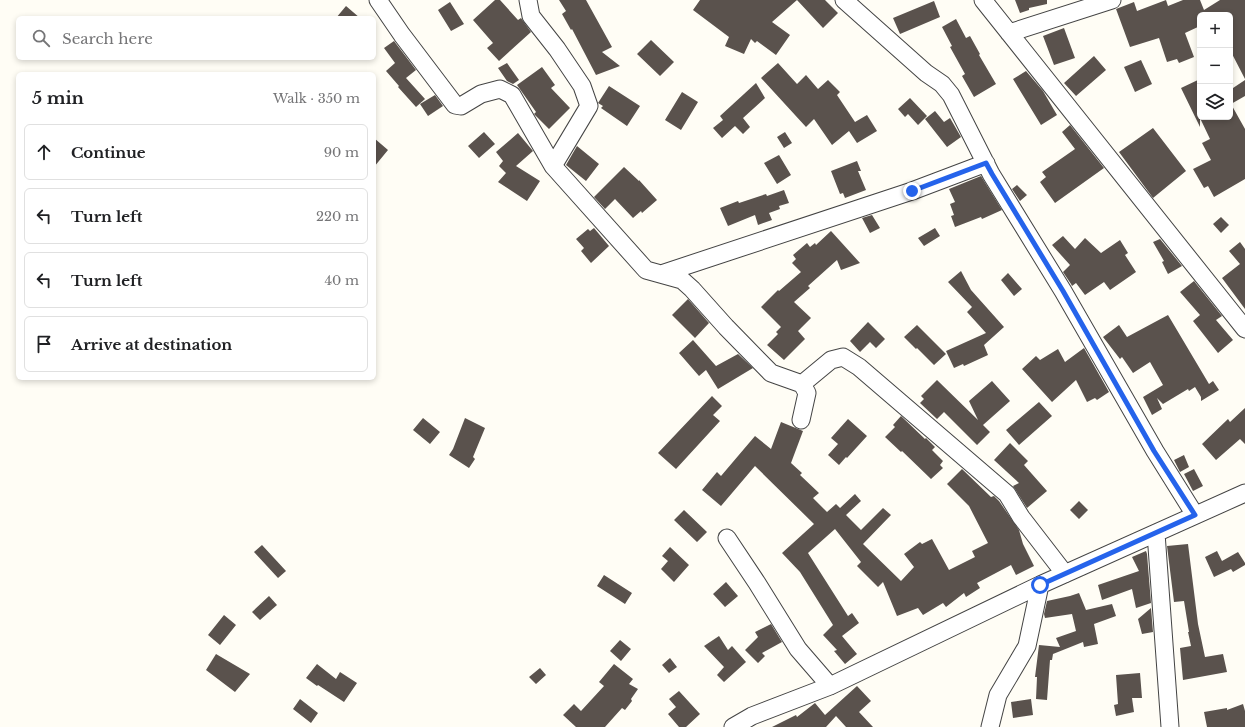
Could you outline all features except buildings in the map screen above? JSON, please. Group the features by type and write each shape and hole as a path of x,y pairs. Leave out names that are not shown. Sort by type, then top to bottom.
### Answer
{"street":[{"path":"378,0 402,35 455,105 461,106 481,94 500,89 512,95 553,166 646,270 682,280 771,372 802,384 807,393 802,420"},
{"path":"528,0 531,16 582,86 589,106 553,166"},
{"path":"844,0 920,68 942,84 950,95 992,174 1063,291 1154,451 1195,515"},
{"path":"983,0 1245,329"},
{"path":"1009,33 1112,0"},
{"path":"661,274 912,191 986,163"},
{"path":"802,384 831,360 842,357 859,367 1006,494 1021,517 1065,574"},
{"path":"733,727 757,722 1040,585 1245,493"},
{"path":"1156,532 1170,727"},
{"path":"727,538 798,649 830,686"},
{"path":"990,727 998,695 1027,646 1040,585"}],"route":[{"path":"912,191 986,163 1063,291 1154,451 1195,515 1040,585"}]}
